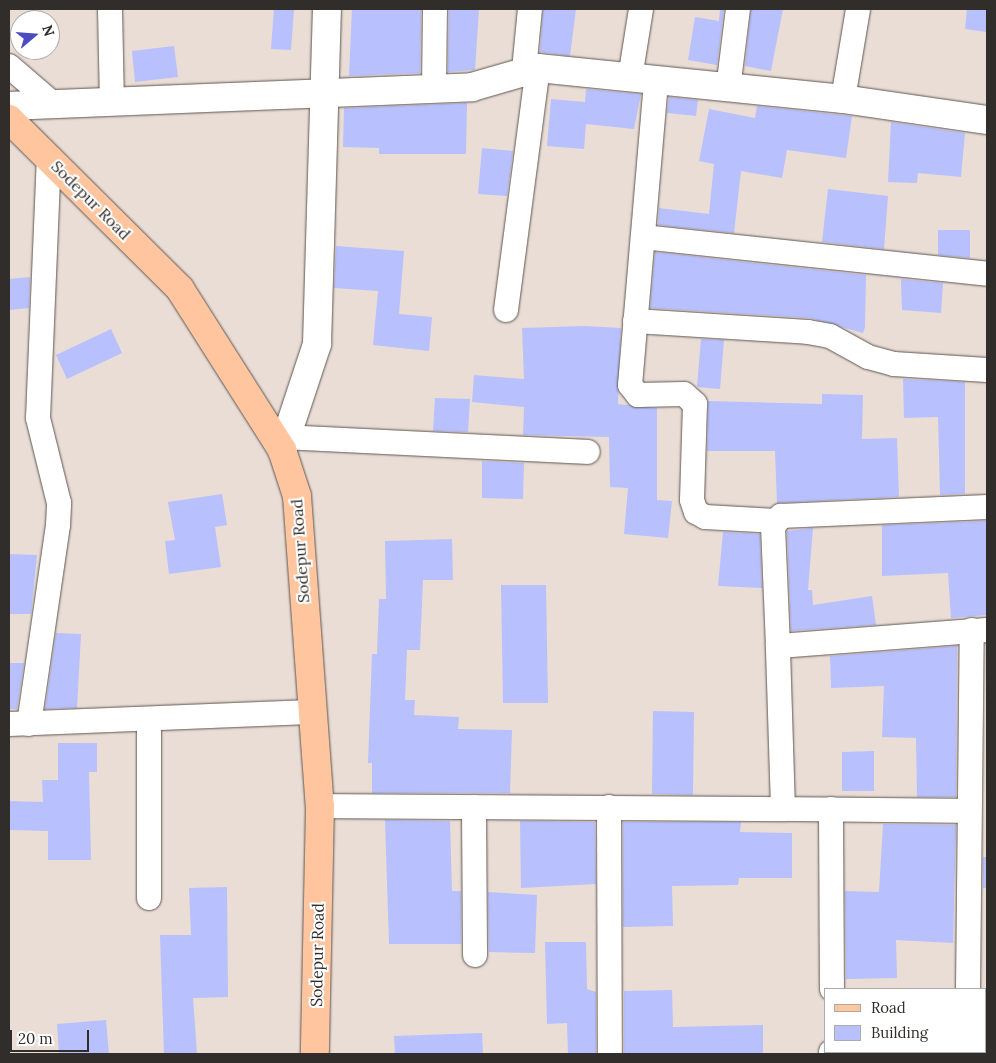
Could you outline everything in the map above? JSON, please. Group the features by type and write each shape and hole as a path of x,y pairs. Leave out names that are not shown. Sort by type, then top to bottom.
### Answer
{"main road":[{"name":"Sodepur Road","path":"9,119 180,289 283,444 297,496 311,712 320,806 316,1054"}],"street":[{"path":"110,9 112,102"},
{"path":"326,9 327,91 317,344 283,444 588,452"},
{"path":"434,88 435,9"},
{"path":"506,310 531,69 530,9"},
{"path":"641,9 643,238 629,379 633,392 684,394 695,404 692,500 696,512 705,517 776,520 789,514 987,507"},
{"path":"728,89 738,9"},
{"path":"843,99 858,9"},
{"path":"9,66 53,104"},
{"path":"9,106 486,85 531,69 843,99 987,120"},
{"path":"49,158 38,418 59,503 58,526 19,724 149,721 311,712"},
{"path":"643,238 987,274"},
{"path":"635,321 808,332 830,336 868,357 894,364 987,370"},
{"path":"776,520 783,809"},
{"path":"778,646 980,630 968,811 968,988"},
{"path":"149,721 149,898"},
{"path":"320,806 968,811"},
{"path":"474,807 475,955"},
{"path":"609,807 610,1054"},
{"path":"830,809 832,988"}],"building":[{"path":"274,9 294,9 291,50 271,49"},
{"path":"352,9 421,9 420,73 349,76"},
{"path":"449,9 479,9 475,70 448,72"},
{"path":"543,9 576,9 570,56 540,52"},
{"path":"720,9 724,9 717,65 688,60 695,17 719,21"},
{"path":"751,9 783,9 771,71 745,66"},
{"path":"967,9 987,9 987,32 965,29"},
{"path":"174,46 178,77 135,82 132,51"},
{"path":"586,89 641,94 634,129 586,124 584,149 547,146 551,99 585,102"},
{"path":"669,97 698,100 696,116 667,113"},
{"path":"467,103 466,154 379,154 379,148 343,147 344,108"},
{"path":"757,106 852,116 846,158 787,150 782,178 741,171 734,233 658,225 659,208 709,214 714,164 699,161 709,109 755,118"},
{"path":"891,122 965,133 961,177 918,173 917,183 888,182"},
{"path":"482,148 513,151 507,196 478,194"},
{"path":"828,189 888,196 884,249 822,242"},
{"path":"938,230 970,230 970,258 938,255"},
{"path":"336,246 404,251 399,314 432,317 429,351 373,345 378,291 334,288"},
{"path":"655,252 866,275 865,327 863,333 809,318 650,308"},
{"path":"30,277 29,308 9,310 9,279"},
{"path":"901,279 943,283 941,313 902,310"},
{"path":"584,326 621,328 618,404 657,408 657,500 672,501 668,538 624,534 628,488 610,487 609,437 523,435 524,407 472,402 474,375 524,379 522,328"},
{"path":"111,329 122,353 67,379 56,355"},
{"path":"701,339 724,340 720,389 697,387"},
{"path":"903,379 965,382 965,494 940,495 938,417 904,418"},
{"path":"822,394 863,395 862,439 897,438 899,497 777,503 775,451 707,451 708,401 822,404"},
{"path":"435,398 470,399 468,432 433,431"},
{"path":"482,461 524,463 523,499 482,498"},
{"path":"222,494 227,525 215,527 221,567 169,574 165,541 175,540 168,502"},
{"path":"987,521 987,615 951,618 948,573 882,576 882,525"},
{"path":"813,528 808,590 812,590 813,605 872,596 876,625 791,631 787,531"},
{"path":"723,532 760,534 762,588 718,586"},
{"path":"452,539 453,580 423,580 420,650 407,650 405,700 415,700 414,715 459,717 458,729 512,730 510,793 372,793 372,763 368,763 372,654 377,654 379,599 386,599 385,541"},
{"path":"9,554 37,555 31,614 9,614"},
{"path":"501,585 546,585 548,703 503,703"},
{"path":"56,633 81,634 77,708 45,709"},
{"path":"957,646 956,797 917,797 916,738 882,737 884,686 831,688 830,656"},
{"path":"9,663 24,663 17,709 9,709"},
{"path":"653,711 694,712 693,795 652,794"},
{"path":"58,743 97,743 97,772 89,772 91,860 48,860 48,831 9,830 9,801 43,802 42,780 58,780"},
{"path":"874,751 874,791 842,791 842,752"},
{"path":"385,820 450,821 452,891 461,891 461,944 389,944"},
{"path":"520,821 595,822 596,884 521,888"},
{"path":"623,822 741,822 740,832 792,833 792,878 739,878 738,885 672,886 673,926 623,927"},
{"path":"883,824 956,825 953,943 896,940 897,978 846,979 845,891 879,892"},
{"path":"983,857 987,857 987,888 983,888"},
{"path":"227,887 228,997 193,998 197,1054 164,1054 160,935 191,935 189,888"},
{"path":"488,892 537,895 535,953 489,952"},
{"path":"545,942 586,942 587,989 596,992 596,1054 568,1054 567,1023 547,1024"},
{"path":"672,990 673,1027 763,1025 763,1054 624,1054 624,991"},
{"path":"106,1020 109,1054 59,1054 57,1024"},
{"path":"482,1033 483,1054 395,1054 394,1036"}]}
